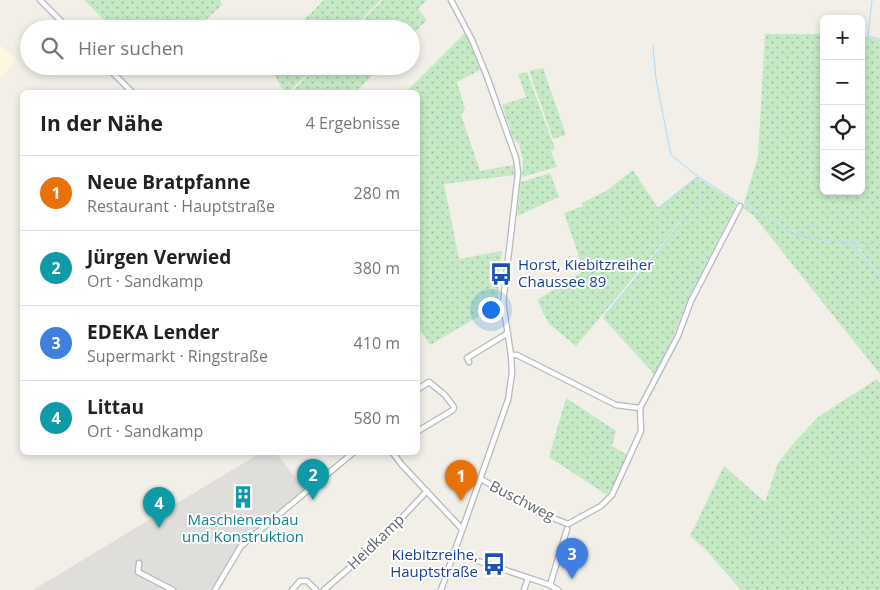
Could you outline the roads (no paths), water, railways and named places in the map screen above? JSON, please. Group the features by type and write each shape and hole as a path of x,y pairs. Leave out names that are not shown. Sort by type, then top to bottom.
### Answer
{"street":[{"path":"40,0 60,20"},
{"path":"441,590 508,400 512,373 503,303 518,182 516,158 479,57 451,0"},
{"path":"115,75 130,90"},
{"name":"Buschweg","path":"481,479 538,512 568,524 600,506 612,495 640,431 640,408 678,336 691,301 740,206"},
{"path":"469,362 467,358 508,334"},
{"path":"511,354 517,355 616,405 640,408"},
{"path":"420,388 429,382 445,395 454,407 453,410 420,430"},
{"path":"215,590 241,546 350,455"},
{"path":"394,455 462,529"},
{"name":"Heidkamp","path":"324,590 375,546 427,491"},
{"path":"550,585 567,529"},
{"path":"454,553 550,585 558,590"},
{"path":"139,563 138,572 173,590"},
{"path":"524,590 528,578"},
{"path":"292,590 300,581 307,581 316,590"}],"waterway":[{"path":"872,0 868,36 880,39"},
{"path":"653,46 656,79 671,155 696,175 739,203"},
{"path":"657,209 696,178"},
{"path":"605,315 708,190"},
{"path":"744,204 782,227 815,239 880,244"},
{"path":"856,243 857,249 880,276"}],"place":[{"name":"Horst, Kiebitzreiher Chaussee 89","path":"501,274"},
{"name":"Maschienenbau und Konstruktion","path":"243,497"},
{"name":"Jürgen Verwied","path":"313,500"},
{"name":"Neue Bratpfanne","path":"461,501"},
{"name":"Littau","path":"159,528"},
{"name":"Kiebitzreihe, Hauptstraße","path":"494,564"},
{"name":"EDEKA Lender","path":"572,579"}]}
